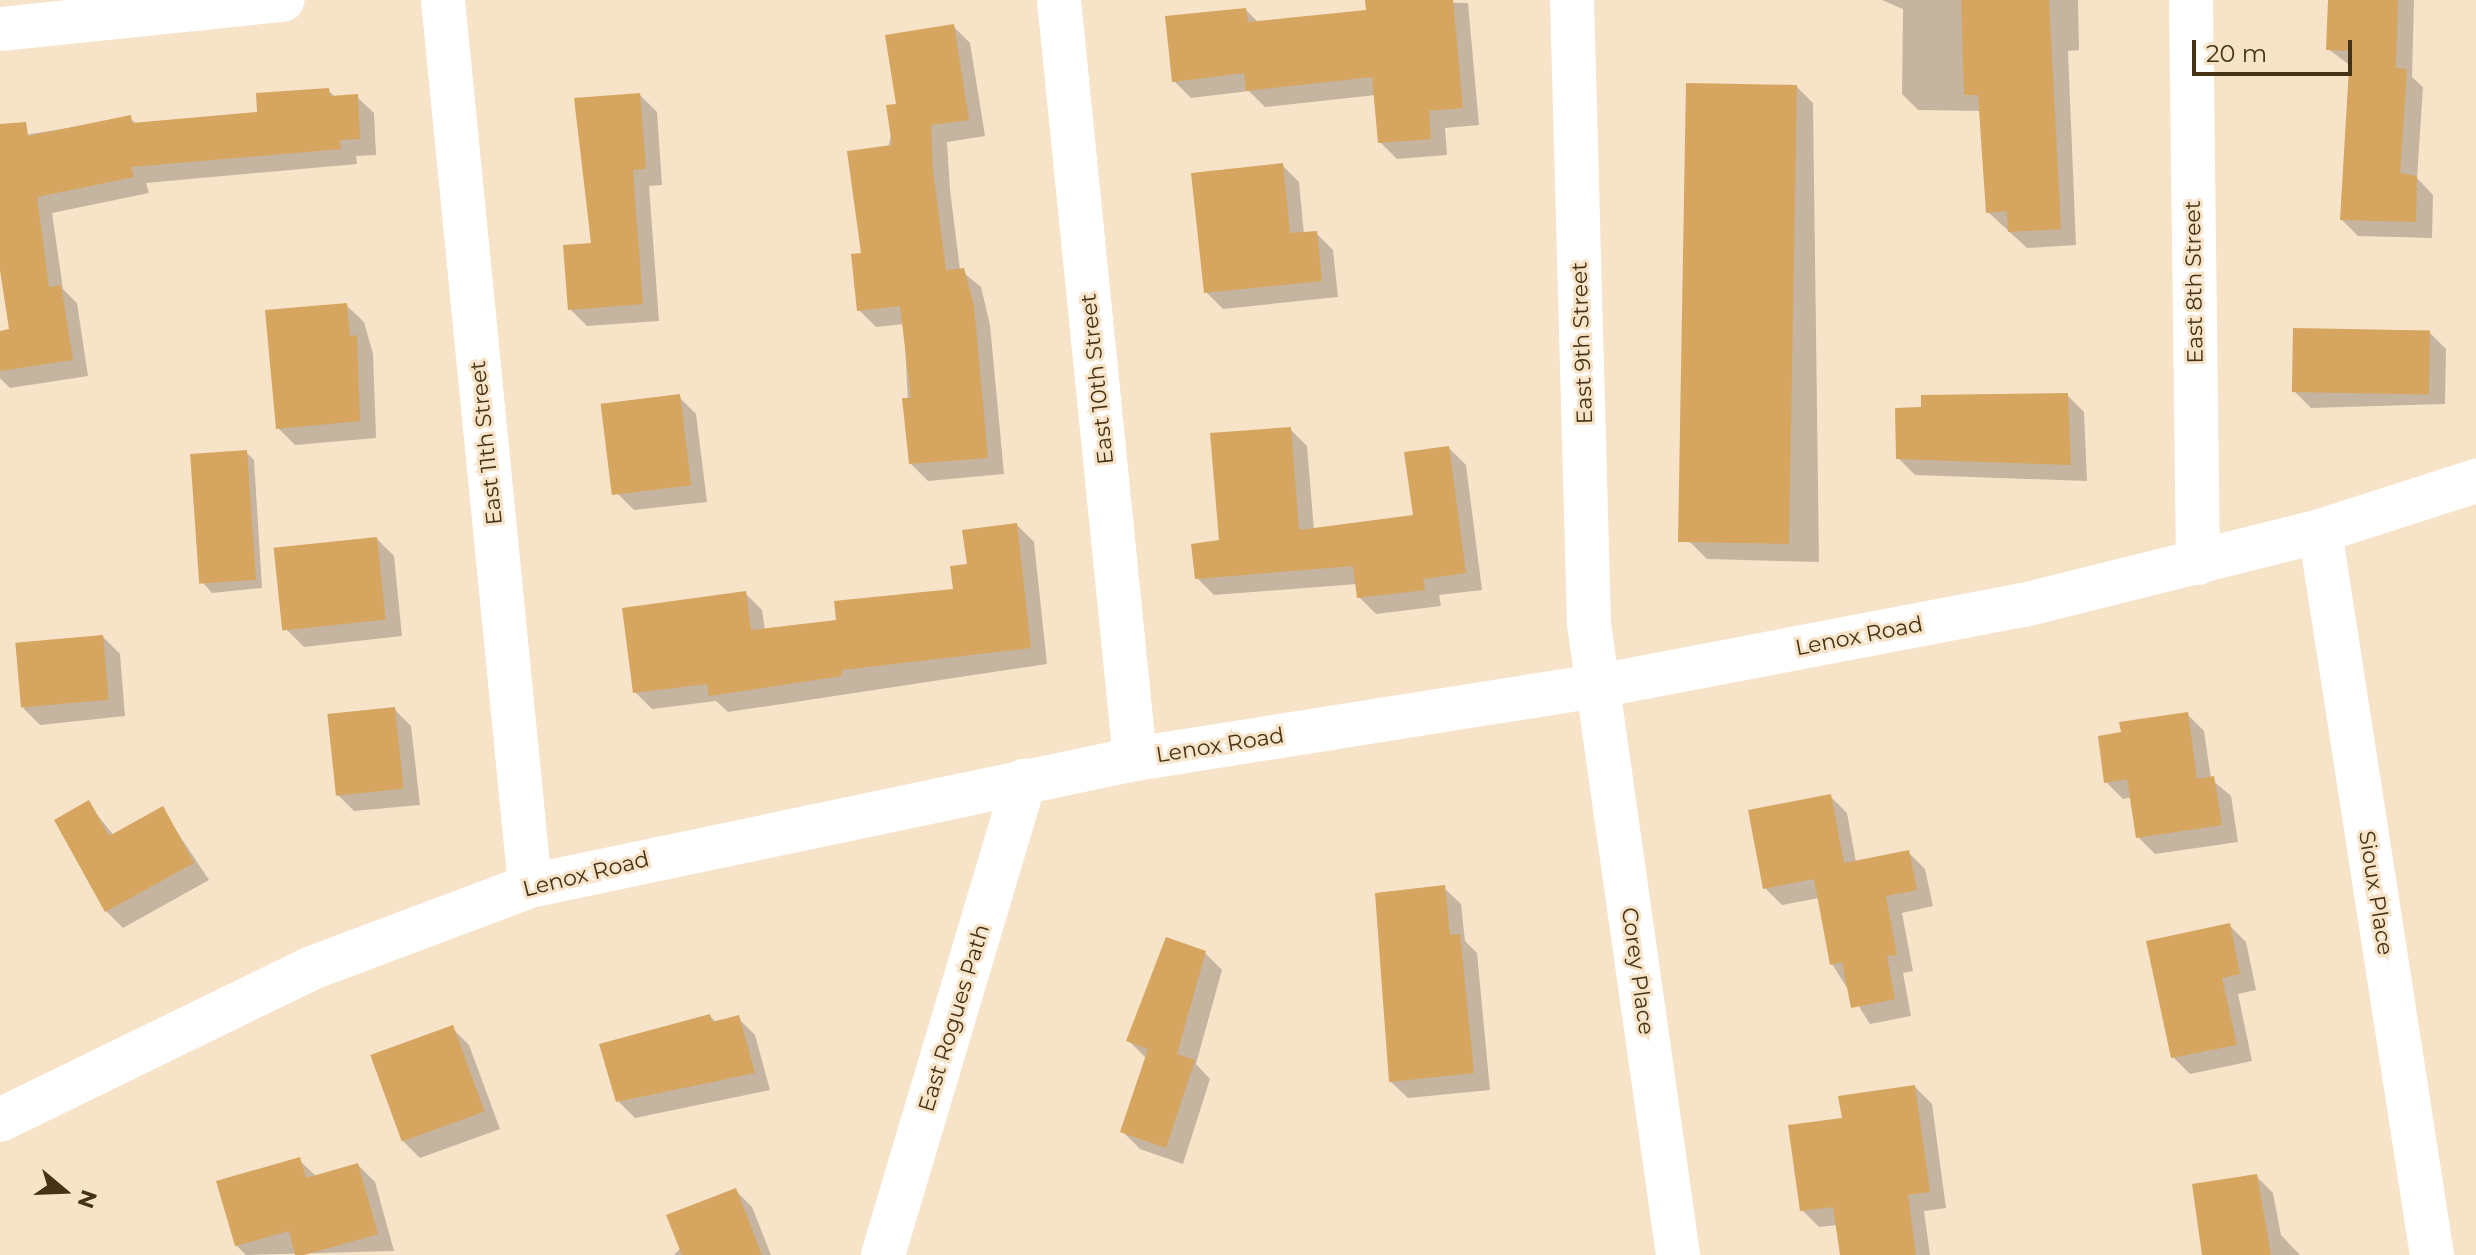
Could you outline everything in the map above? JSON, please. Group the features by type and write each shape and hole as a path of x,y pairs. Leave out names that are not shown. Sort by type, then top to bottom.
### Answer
{"street":[{"path":"0,29 283,0"},
{"name":"East 11th Street","path":"443,0 530,886"},
{"name":"East 10th Street","path":"1059,0 1135,759"},
{"name":"East 9th Street","path":"1572,0 1589,624 1598,686"},
{"name":"East 8th Street","path":"2191,0 2198,563"},
{"name":"Lenox Road","path":"0,1120 309,969 530,886 1135,759 1598,686 2024,605 2320,531 2476,481"},
{"name":"Sioux Place","path":"2320,531 2432,1255"},
{"name":"Corey Place","path":"1598,686 1678,1255"},
{"name":"East Rogues Path","path":"883,1255 1024,781"}],"building":[{"path":"1365,0 1453,0 1463,108 1429,111 1431,139 1378,143 1372,77 1246,91 1244,73 1172,82 1165,16 1246,8 1248,22 1366,10"},
{"path":"1961,0 2049,0 2061,229 2008,232 2007,211 1986,213 1978,95 1964,95"},
{"path":"2328,0 2398,0 2396,68 2407,69 2400,173 2417,176 2416,222 2340,220 2350,51 2326,50"},
{"path":"954,24 969,120 931,125 933,171 946,270 964,268 974,306 988,458 909,464 902,398 911,398 900,306 857,311 851,254 861,253 847,151 892,145 886,105 896,104 885,35"},
{"path":"1686,83 1797,85 1789,544 1678,542"},
{"path":"329,88 330,96 358,94 360,139 340,140 341,149 131,167 134,177 37,197 49,287 61,285 73,360 0,371 0,331 9,329 0,270 0,124 26,122 28,136 131,115 132,123 257,112 256,93"},
{"path":"640,93 646,169 633,170 643,304 568,310 563,245 591,243 574,98"},
{"path":"1283,163 1290,233 1317,231 1322,281 1204,293 1191,173"},
{"path":"347,303 350,336 357,335 360,421 276,429 265,310"},
{"path":"2293,328 2430,330 2429,394 2292,392"},
{"path":"2068,393 2071,465 1896,459 1895,408 1921,407 1921,395"},
{"path":"680,394 691,485 612,495 601,404"},
{"path":"1291,427 1299,530 1413,515 1404,452 1449,446 1466,573 1423,579 1425,590 1357,598 1353,566 1195,579 1191,544 1219,540 1210,433"},
{"path":"247,450 256,580 199,584 190,454"},
{"path":"1017,523 1031,648 842,670 842,676 709,696 707,684 633,693 622,608 746,591 751,630 836,620 834,601 953,589 950,566 967,564 962,530"},
{"path":"377,537 386,620 282,630 274,548"},
{"path":"103,635 109,700 21,707 15,643"},
{"path":"395,707 404,789 336,796 327,714"},
{"path":"2188,712 2197,779 2214,776 2222,825 2136,838 2127,779 2104,783 2098,736 2121,732 2119,722"},
{"path":"1831,794 1844,863 1909,850 1917,890 1886,896 1897,955 1887,956 1895,999 1851,1008 1842,962 1830,965 1814,879 1763,889 1748,810"},
{"path":"89,800 109,836 163,806 194,863 105,912 54,820"},
{"path":"1445,885 1450,935 1460,934 1474,1073 1389,1082 1375,893"},
{"path":"2230,923 2240,974 2222,978 2237,1045 2171,1058 2146,941"},
{"path":"1166,937 1206,951 1177,1054 1195,1060 1166,1148 1120,1132 1148,1049 1126,1041"},
{"path":"710,1014 712,1022 739,1015 755,1073 616,1102 599,1044"},
{"path":"453,1025 484,1111 402,1142 370,1055"},
{"path":"1915,1085 1930,1192 1908,1195 1916,1255 1840,1255 1833,1207 1800,1211 1788,1125 1842,1118 1838,1096"},
{"path":"300,1157 306,1178 358,1163 378,1234 304,1255 295,1255 289,1231 235,1246 216,1181"},
{"path":"2257,1174 2271,1255 2202,1255 2192,1184"},
{"path":"736,1188 762,1255 682,1255 666,1215"}]}
